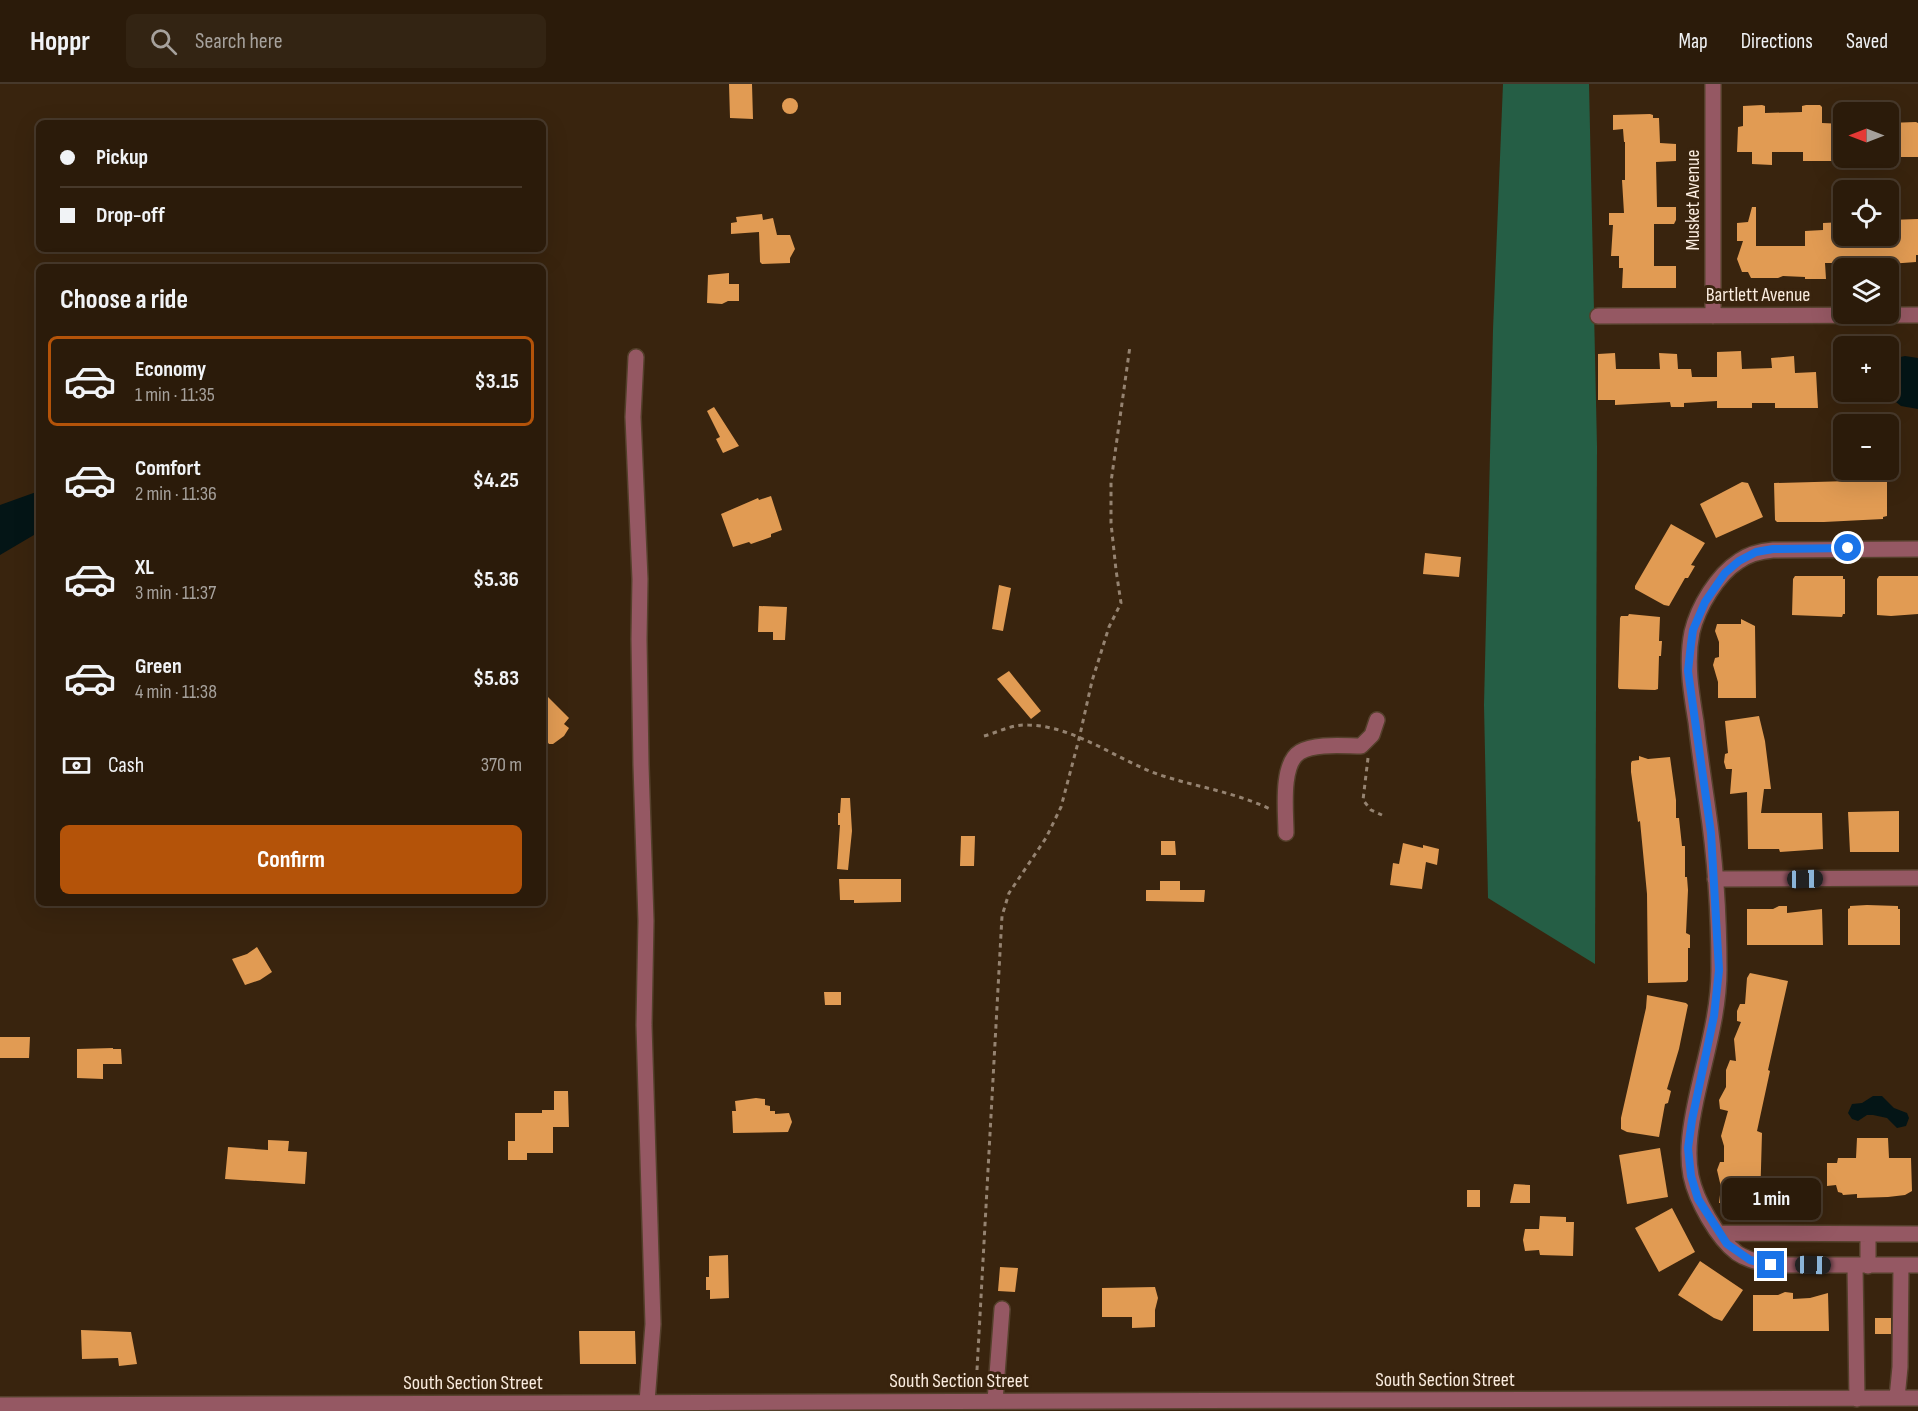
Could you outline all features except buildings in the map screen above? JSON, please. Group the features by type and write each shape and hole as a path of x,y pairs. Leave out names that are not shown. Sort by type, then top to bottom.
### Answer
{"street":[{"name":"Musket Avenue","path":"1713,84 1713,316"},
{"name":"Bartlett Avenue","path":"1598,316 1918,315"},
{"path":"636,357 633,417 640,567 639,639 646,921 644,1024 653,1324 647,1402"},
{"path":"1918,549 1773,549 1756,552 1739,561 1714,587 1693,630 1688,671 1711,833 1715,879 1718,987 1688,1148 1691,1176 1698,1199 1719,1233 1736,1252 1750,1260 1771,1265 1918,1265"},
{"path":"1286,828 1285,797 1291,762 1300,752 1326,746 1361,746 1374,728"},
{"path":"1715,879 1918,878"},
{"path":"1719,1233 1918,1234"},
{"path":"1857,1399 1862,1266 1868,1234"},
{"path":"1898,1398 1901,1265"},
{"path":"995,1401 1002,1309"},
{"name":"South Section Street","path":"0,1404 105,1407 995,1401 1630,1405 1918,1398"}],"path":[{"path":"975,1402 1002,916 1009,893 1046,838 1061,807 1092,681 1109,627 1121,603 1112,523 1112,482 1130,346"},
{"path":"984,736 1011,726 1027,724 1049,728 1160,775 1232,793 1263,806 1276,812 1286,828"},
{"path":"1374,728 1363,800 1371,810 1382,815"}],"green space":[{"path":"1503,84 1589,84 1597,447 1595,964 1488,898 1484,705 1493,330"}],"shaded area":[{"path":"1899,357 1918,358 1918,409 1901,406 1896,402 1899,402"},
{"path":"36,492 36,534 0,555 0,505"},
{"path":"1873,1096 1882,1096 1894,1108 1907,1113 1909,1118 1906,1126 1897,1128 1887,1118 1873,1115 1867,1115 1858,1121 1852,1119 1848,1113 1852,1104 1862,1103"}],"route":[{"path":"1771,1265 1750,1260 1727,1244 1698,1199 1691,1176 1688,1148 1714,1016 1719,970 1711,833 1688,671 1693,630 1705,602 1725,573 1739,561 1756,552 1773,549 1848,548"}]}
